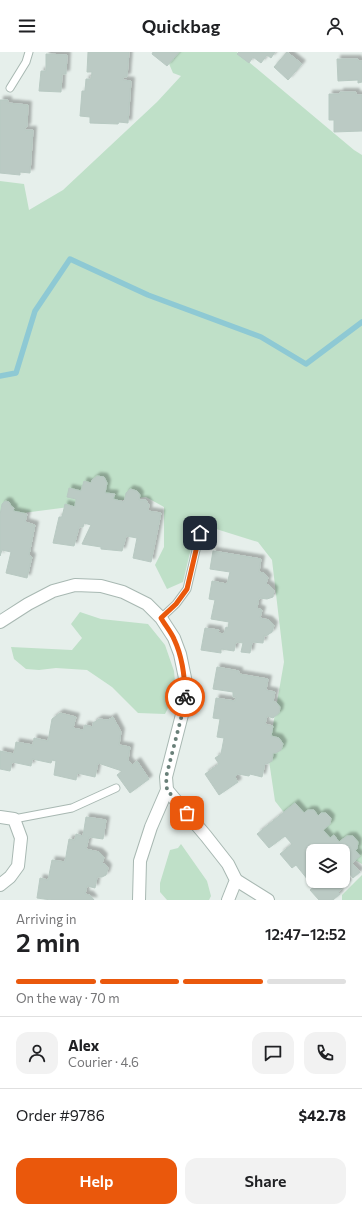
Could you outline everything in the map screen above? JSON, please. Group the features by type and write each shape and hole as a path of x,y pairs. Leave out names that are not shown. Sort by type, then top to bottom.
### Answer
{"street":[{"path":"0,622 28,604 53,591 75,586 101,586 123,592 147,604 161,618 174,638 180,654 185,678 185,703 166,777 167,790 151,826 140,860 139,900"},
{"path":"167,790 228,864 236,880 268,900"},
{"path":"0,817 14,819 21,838 18,866 10,877 0,885"},
{"path":"228,900 236,880"}],"lane":[{"path":"10,88 26,62 29,52"},
{"path":"161,618 176,604 187,589 200,533"},
{"path":"14,819 72,808 116,788"}],"green space":[{"path":"164,52 237,52 354,150 362,155 362,864 350,857 350,844 329,844 296,828 275,801 268,754 284,662 272,560 258,542 197,523 183,582 167,589 155,565 164,547 164,507 146,497 0,516 0,181 24,184 29,210 63,190 157,102 181,76 173,73"},
{"path":"80,612 101,619 148,624 165,645 174,671 176,692 165,714 138,713 112,687 87,670 56,668 39,670 26,669 14,659 11,647 72,650 82,638 71,624"},
{"path":"181,844 207,881 211,896 209,900 167,900 160,892 160,883 170,850 178,848"},
{"path":"362,875 362,900 342,900 342,895"}],"building":[{"path":"88,52 129,52 127,77 123,77 123,80 131,81 128,123 90,123 90,117 80,116 82,91 85,91 86,79 91,79 92,72 87,72"},
{"path":"153,52 179,52 167,66 152,54"},
{"path":"239,52 275,52 271,58 267,55 261,63 253,57 249,63 237,54"},
{"path":"287,52 302,64 288,80 274,67"},
{"path":"46,54 67,55 66,74 62,74 61,92 39,91 41,71 46,71"},
{"path":"337,59 358,59 358,61 362,61 362,82 358,83 358,80 338,81"},
{"path":"340,92 356,92 356,95 362,95 362,131 334,132 334,120 329,120 329,94 340,94"},
{"path":"0,100 8,100 8,103 28,105 27,127 25,127 25,130 33,130 30,173 20,172 20,175 0,173"},
{"path":"97,476 104,477 107,483 105,493 115,494 113,499 124,502 126,493 130,489 137,491 140,495 139,500 146,500 149,505 148,511 161,513 151,562 133,558 137,538 126,536 122,551 101,549 101,547 82,544 91,525 84,523 83,527 79,527 74,546 53,543 59,517 62,517 65,504 75,507 76,499 67,497 69,488 81,491 84,481 91,483"},
{"path":"5,501 9,502 14,508 13,511 27,514 25,522 35,525 29,555 32,557 27,578 6,573 11,552 2,550 0,556 0,515 2,504"},
{"path":"213,551 261,559 259,572 264,573 268,578 266,584 274,590 273,597 267,599 259,598 257,608 262,610 260,618 269,620 274,625 272,632 266,636 264,635 263,643 252,642 250,653 241,652 243,643 236,642 234,651 221,649 221,653 201,650 205,628 219,630 218,633 224,634 226,627 228,628 229,622 211,619 215,600 209,599 212,581 227,584 230,572 210,569"},
{"path":"217,667 239,671 239,674 268,679 266,690 275,692 273,701 280,707 279,713 273,718 267,716 265,724 273,726 271,736 279,738 283,744 281,750 273,753 272,761 267,764 265,763 262,777 250,774 249,776 238,774 235,777 238,782 219,795 205,774 219,764 215,758 221,754 224,738 217,737 220,719 213,718 216,698 235,701 236,697 233,697 233,692 213,689"},
{"path":"60,713 76,717 73,728 83,730 85,725 93,727 93,723 99,719 108,720 113,717 121,732 119,745 130,747 128,760 132,765 137,761 149,779 130,793 117,775 122,771 98,763 95,777 77,773 76,780 54,775 56,761 52,760 51,763 32,759 31,766 12,762 10,771 0,769 0,751 14,754 16,742 33,745 34,738 48,741 52,719"},
{"path":"295,803 304,813 308,810 314,810 318,816 321,813 326,813 331,818 330,824 323,830 330,838 334,835 339,842 347,836 353,836 358,842 357,849 355,850 360,856 352,863 360,872 353,878 350,874 350,844 306,844 306,878 296,865 292,868 280,854 292,844 285,836 269,848 257,834"},
{"path":"86,817 106,820 103,839 89,837 86,849 99,852 104,857 102,864 105,864 108,868 106,875 97,877 95,888 87,886 85,894 90,895 94,900 51,900 37,898 40,878 48,880 52,860 65,862 69,839 75,840 76,834 83,836"},
{"path":"312,888 342,888 338,892 340,894 333,900 319,900 310,890"}],"waterway":[{"path":"0,376 16,373 35,311 70,259 148,295 261,337 306,364 362,322"}],"way so far":[{"path":"185,697 185,703 166,777 167,790 187,813"}],"route":[{"path":"185,697 185,678 180,654 174,638 161,618 176,604 187,589 200,533"}]}
